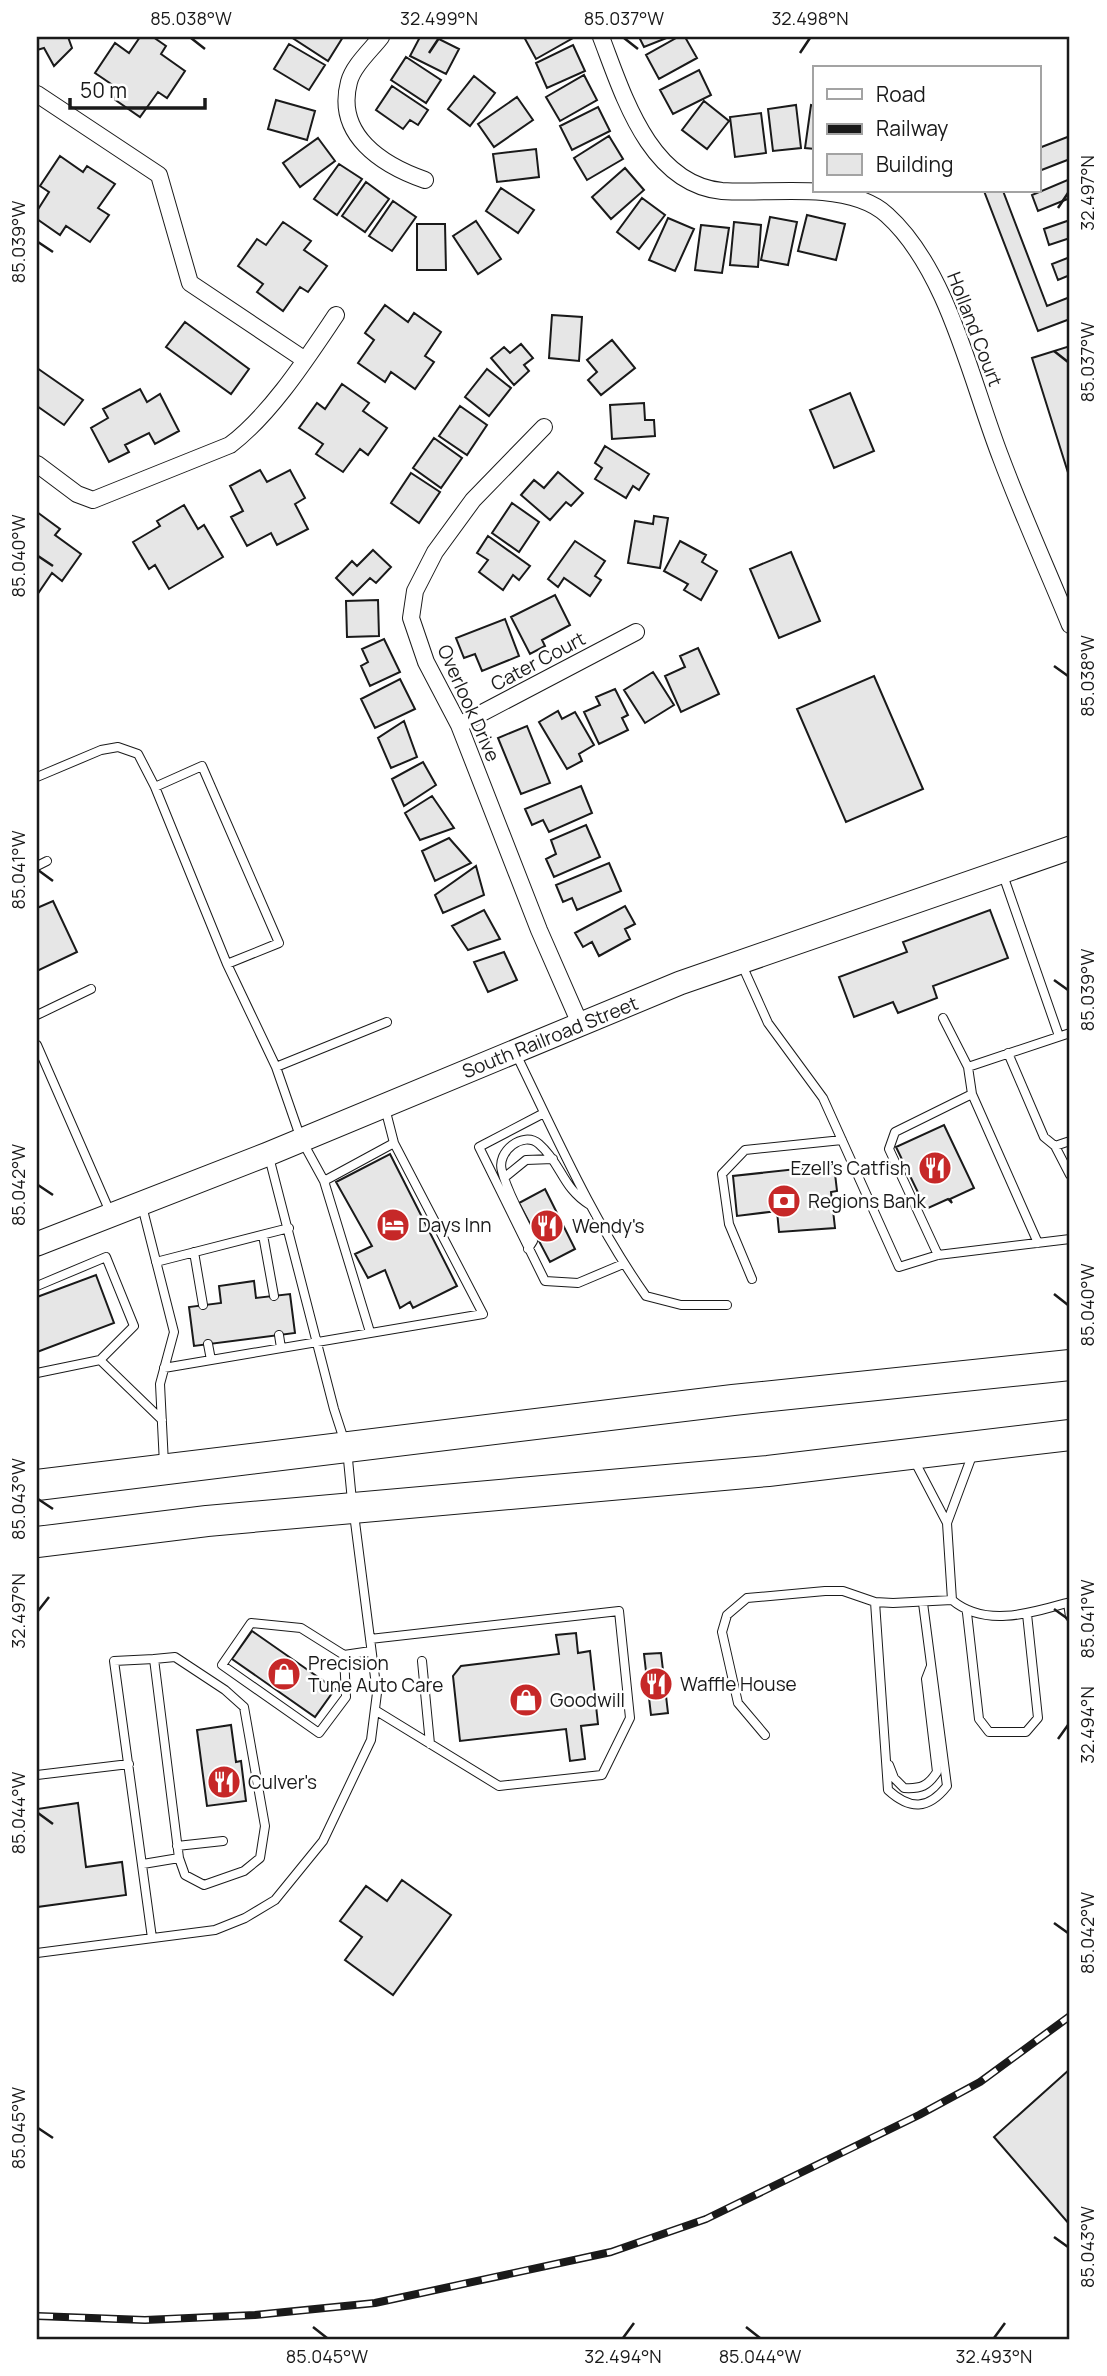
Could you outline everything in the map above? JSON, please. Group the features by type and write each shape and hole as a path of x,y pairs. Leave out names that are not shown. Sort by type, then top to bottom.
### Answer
{"highway":[{"path":"37,1485 733,1400 1070,1365"},
{"path":"37,1542 98,1532 677,1480 1070,1435"}],"street":[{"path":"381,37 349,80 347,102 350,122 360,141 372,153 394,169 425,180"},
{"name":"Holland Court","path":"601,37 619,87 639,125 662,160 678,175 698,185 720,191 813,191"},
{"path":"39,101 159,175 190,283 305,360"},
{"name":"Holland Court","path":"822,192 847,195 885,212 914,243 935,279 1001,459 1070,625"},
{"path":"37,464 93,500 114,494 230,445 246,433 305,360 337,315"},
{"name":"Overlook Drive","path":"544,427 473,500 435,552 415,591 411,618 426,662 459,725 539,930 581,1026"},
{"name":"Cater Court","path":"459,725 636,632"},
{"name":"South Railroad Street","path":"37,1243 268,1154 680,983 1070,848"}],"lane":[{"path":"37,777 102,750 118,747 138,754 155,787 228,964 276,1067 301,1139 324,1181 370,1332"},
{"path":"155,787 202,766 279,943 228,964"},
{"path":"37,866 47,861"},
{"path":"1002,872 1059,1036"},
{"path":"741,962 768,1023 823,1098 899,1266 938,1255 1070,1239"},
{"path":"37,1015 91,989"},
{"path":"943,1017 968,1067 972,1094 1038,1243"},
{"path":"276,1067 387,1022"},
{"path":"968,1067 1070,1033"},
{"path":"37,1045 111,1214"},
{"path":"514,1052 590,1205 623,1264 646,1296 681,1305 727,1305"},
{"path":"1008,1053 1044,1137 1055,1146 1070,1175"},
{"path":"938,1255 889,1149 895,1132 972,1094"},
{"path":"164,1368 483,1314 394,1143 384,1105"},
{"path":"544,1113 479,1147 528,1249 545,1281 578,1283 623,1264"},
{"path":"528,1249 533,1241 501,1170 502,1156 510,1145 527,1139 536,1141 553,1159 573,1195 590,1205"},
{"path":"752,1279 729,1224 722,1174 745,1150 842,1140"},
{"path":"1055,1146 1070,1141"},
{"path":"324,1181 394,1143"},
{"path":"37,1953 215,1930 245,1918 275,1900 323,1841 372,1740 377,1693 347,1449 334,1409 268,1154"},
{"path":"505,1177 526,1160 553,1159"},
{"path":"141,1202 174,1332 160,1384 164,1470"},
{"path":"156,1262 289,1228"},
{"path":"263,1235 274,1296"},
{"path":"194,1252 202,1305"},
{"path":"37,1286 106,1257 134,1326 100,1360 37,1373"},
{"path":"279,1335 281,1348"},
{"path":"208,1344 211,1360"},
{"path":"100,1360 162,1420"},
{"path":"947,1523 976,1446"},
{"path":"911,1453 947,1523 952,1600 967,1613 992,1616 1027,1614 1069,1603 1070,1617"},
{"path":"765,1735 738,1703 722,1632 727,1615 747,1598 843,1591 876,1602 923,1603 952,1600"},
{"path":"876,1602 888,1790 903,1803 921,1805 938,1797 947,1786 923,1603"},
{"path":"370,1639 619,1611 630,1718 602,1775 499,1786 375,1710"},
{"path":"967,1613 979,1719 989,1732 1026,1732 1038,1718 1027,1614"},
{"path":"344,1655 346,1697 319,1733 222,1665 251,1623 301,1628 344,1655 371,1651"},
{"path":"152,1938 114,1661 175,1657 225,1690 244,1707 265,1826 260,1858 244,1871 204,1885 185,1875 177,1846 155,1659"},
{"path":"422,1661 430,1744"},
{"path":"886,1756 894,1778 904,1788 917,1789 929,1784 937,1772 926,1679 932,1666"},
{"path":"37,1776 129,1764"},
{"path":"177,1846 223,1841"},
{"path":"143,1864 179,1858"}],"building":[{"path":"37,37 68,37 72,48 54,66 44,48 37,50"},
{"path":"140,37 153,37 166,46 161,54 185,71 167,98 158,92 140,117 114,99 120,90 95,73 115,43 129,53"},
{"path":"291,37 343,37 328,61"},
{"path":"420,37 435,37 459,49 446,74 410,56"},
{"path":"524,37 572,37 573,38 536,59"},
{"path":"639,37 669,37 644,47"},
{"path":"678,37 685,37 697,58 659,79 646,55"},
{"path":"289,44 325,65 309,90 274,69"},
{"path":"573,45 585,71 547,88 536,63"},
{"path":"406,57 441,80 426,103 391,80"},
{"path":"699,70 711,95 673,114 660,90"},
{"path":"584,75 597,100 560,121 546,97"},
{"path":"474,76 495,93 470,126 448,109"},
{"path":"392,86 428,110 418,125 410,120 403,129 376,110"},
{"path":"517,97 533,120 494,147 478,124"},
{"path":"276,100 315,111 307,140 268,129"},
{"path":"704,101 729,121 707,149 682,130"},
{"path":"796,105 801,148 773,151 768,109"},
{"path":"811,105 813,149 805,148"},
{"path":"598,107 610,131 572,150 560,126"},
{"path":"761,113 766,153 735,157 730,117"},
{"path":"609,136 623,159 587,180 574,158"},
{"path":"1070,136 1070,159 1040,171 1040,148"},
{"path":"318,138 335,161 300,187 283,163"},
{"path":"536,149 539,177 497,182 493,154"},
{"path":"60,156 83,172 87,166 115,184 98,208 109,215 90,242 66,226 60,235 37,219 37,211 49,192 40,186"},
{"path":"339,164 362,179 337,215 314,199"},
{"path":"625,168 644,190 611,219 592,197"},
{"path":"1070,179 1070,198 1038,211 1032,195"},
{"path":"366,182 389,199 365,232 342,216"},
{"path":"501,188 534,210 518,233 486,211"},
{"path":"984,192 1003,192 1047,306 1070,297 1070,319 1038,331"},
{"path":"642,198 665,215 639,249 617,232"},
{"path":"393,201 416,217 392,251 369,236"},
{"path":"807,215 845,224 836,260 798,251"},
{"path":"770,217 797,222 788,265 761,260"},
{"path":"668,218 694,229 675,271 649,260"},
{"path":"1070,220 1070,238 1049,245 1044,229"},
{"path":"476,221 501,259 478,274 453,236"},
{"path":"283,222 311,241 304,250 327,266 308,292 300,287 283,311 257,292 263,284 238,266 257,239 266,245"},
{"path":"734,222 761,225 758,267 730,265"},
{"path":"417,224 445,224 446,270 417,270"},
{"path":"701,225 729,228 722,273 695,270"},
{"path":"1070,257 1070,275 1058,280 1052,264"},
{"path":"385,305 408,322 414,313 441,332 425,356 434,362 415,389 391,372 385,382 358,363 374,340 365,333"},
{"path":"552,315 582,317 579,361 549,358"},
{"path":"185,322 249,369 231,394 166,347"},
{"path":"612,340 635,368 601,395 588,380 597,372 587,360"},
{"path":"521,344 533,358 524,365 529,371 514,385 491,358 504,347 510,353"},
{"path":"1070,346 1070,479 1032,358"},
{"path":"37,368 83,400 64,425 37,406"},
{"path":"487,369 511,388 489,416 465,397"},
{"path":"342,384 369,403 363,411 387,428 368,455 360,449 343,472 316,454 323,444 299,428 317,403 325,409"},
{"path":"140,389 147,402 160,394 179,431 155,444 149,433 125,445 129,452 109,462 91,428 108,418 103,409"},
{"path":"850,393 874,451 834,468 810,410"},
{"path":"644,403 645,420 654,420 655,436 612,439 610,405"},
{"path":"460,406 487,425 467,455 439,436"},
{"path":"434,438 462,458 441,488 413,468"},
{"path":"605,446 649,474 639,490 633,486 626,498 595,479 602,468 595,463"},
{"path":"260,470 267,482 290,470 305,498 295,504 308,529 277,545 271,533 247,546 231,517 243,511 230,486"},
{"path":"558,472 583,493 571,506 566,502 550,520 521,495 534,480 544,488"},
{"path":"411,473 440,492 419,523 391,503"},
{"path":"512,503 539,522 519,552 492,533"},
{"path":"184,505 198,529 204,525 223,557 169,589 155,565 149,569 133,542 160,526 157,521"},
{"path":"37,512 60,529 55,535 81,554 62,581 52,573 37,595"},
{"path":"654,516 668,518 660,568 628,563 635,521 653,524"},
{"path":"488,536 530,566 519,580 513,575 503,590 479,572 488,560 477,553"},
{"path":"575,541 605,561 595,576 601,580 590,596 564,578 558,587 548,579"},
{"path":"680,541 706,555 702,562 717,571 701,600 684,590 688,584 664,571"},
{"path":"373,550 391,567 376,583 370,578 353,595 336,578 352,561 357,566"},
{"path":"791,552 820,621 779,638 750,569"},
{"path":"555,595 570,625 542,640 545,646 530,654 511,617"},
{"path":"378,600 379,636 347,637 346,601"},
{"path":"505,619 519,656 482,671 475,654 464,658 456,638"},
{"path":"384,639 400,672 370,686 361,666 368,662 362,649"},
{"path":"698,648 719,694 681,712 665,676 685,667 680,656"},
{"path":"653,672 674,705 645,723 624,690"},
{"path":"874,676 923,789 846,822 797,709"},
{"path":"400,679 415,709 375,728 361,699"},
{"path":"615,689 628,715 622,718 628,730 599,744 584,712 600,705 596,697"},
{"path":"558,711 562,719 575,712 594,745 579,754 582,761 567,769 539,722"},
{"path":"404,721 417,757 391,768 378,738"},
{"path":"527,726 550,783 521,794 498,738"},
{"path":"423,762 436,785 404,806 392,779"},
{"path":"581,786 592,813 549,832 543,820 532,825 525,809"},
{"path":"432,796 454,828 420,840 405,813"},
{"path":"586,825 600,857 554,877 546,859 556,854 551,840"},
{"path":"449,838 471,863 435,881 422,851"},
{"path":"609,863 621,891 577,910 572,898 563,902 556,885"},
{"path":"476,866 484,895 443,913 435,895"},
{"path":"53,901 77,952 37,971 37,908"},
{"path":"625,906 635,924 625,929 630,939 599,956 592,942 583,947 575,933"},
{"path":"484,910 500,939 468,950 452,926"},
{"path":"990,910 1008,958 933,986 937,998 898,1013 893,1002 854,1017 839,977 907,952 903,942"},
{"path":"504,952 517,980 488,992 474,962"},
{"name":"Ezell's Catfish","path":"944,1125 974,1188 950,1199 952,1203 948,1199 926,1209 896,1147"},
{"name":"Days Inn","path":"390,1154 457,1286 413,1308 410,1302 400,1308 385,1270 368,1278 355,1254 372,1246 336,1182"},
{"name":"Regions Bank","path":"834,1165 837,1191 831,1192 835,1228 779,1232 777,1211 737,1216 733,1176"},
{"name":"Wendy's","path":"545,1189 575,1249 550,1262 519,1203"},
{"path":"96,1275 114,1323 37,1352 37,1297"},
{"path":"254,1281 256,1298 290,1294 295,1333 194,1346 189,1307 221,1303 219,1286"},
{"name":"Precision Tune Auto Care","path":"252,1631 335,1689 315,1717 232,1659"},
{"name":"Goodwill","path":"576,1633 578,1653 590,1651 598,1724 581,1726 585,1759 570,1761 566,1729 460,1741 453,1676 461,1666 559,1654 556,1635"},
{"name":"Waffle House","path":"661,1653 668,1713 651,1715 644,1654"},
{"name":"Culver's","path":"231,1725 236,1762 241,1761 246,1801 207,1806 197,1730"},
{"path":"78,1803 86,1867 122,1862 126,1895 37,1907 37,1809"},
{"path":"402,1880 451,1915 393,1995 345,1960 362,1937 340,1921 366,1886 387,1901"},
{"path":"1070,2069 1070,2225 994,2137"}],"railway":[{"path":"37,2316 145,2320 255,2315 375,2303 611,2252 706,2219 919,2115 980,2082 1070,2016"}],"place":[{"name":"Ezell's Catfish","path":"935,1168"},
{"name":"Regions Bank","path":"784,1201"},
{"name":"Days Inn","path":"393,1225"},
{"name":"Wendy's","path":"547,1226"},
{"name":"Precision Tune Auto Care","path":"284,1674"},
{"name":"Waffle House","path":"656,1684"},
{"name":"Goodwill","path":"526,1700"},
{"name":"Culver's","path":"224,1782"}]}
